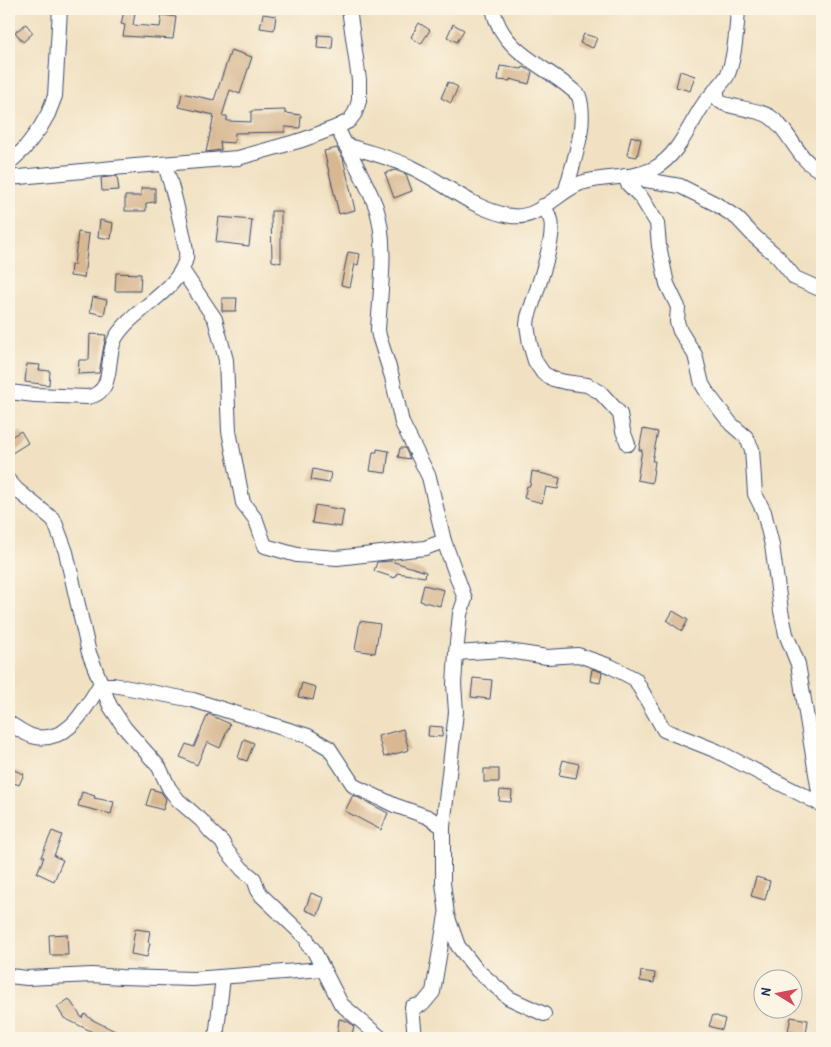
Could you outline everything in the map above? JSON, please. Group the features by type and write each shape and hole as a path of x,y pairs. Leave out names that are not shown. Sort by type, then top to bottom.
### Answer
{"street":[{"path":"9,163 24,149 40,128 55,96 60,9"},
{"path":"9,178 238,158 302,140 337,127 349,121 359,101 359,80 349,9"},
{"path":"493,9 505,36 517,50 579,96 582,122 566,190"},
{"path":"345,145 413,168 482,209 504,214 530,215 566,190 582,183 610,177 626,176 655,168 673,154 696,116 727,76 737,30 738,9"},
{"path":"716,89 718,99 725,105 756,110 770,116 790,137 806,161 822,171"},
{"path":"337,127 376,207 382,240 378,330 392,377 402,423 429,477 444,541 465,599 460,614 456,654 454,684 456,712 443,827 443,883 446,914 458,946 477,970 509,998 544,1014"},
{"path":"9,392 35,395 96,396 106,385 110,350 115,338 138,313 168,286 182,270 187,256 179,213 165,165"},
{"path":"626,176 680,186 716,204 737,218 778,257 795,278 822,290"},
{"path":"626,176 628,184 641,197 657,223 659,246 667,284 678,307 676,322 695,356 702,384 731,424 746,437 752,449 755,494 764,512 786,634 798,664 822,804"},
{"path":"543,206 551,220 552,226 550,246 528,317 530,344 535,361 543,373 553,379 587,385 600,392 620,414 628,444"},
{"path":"182,270 215,319 226,360 229,431 244,503 256,520 265,546 298,556 337,558 425,548 444,541"},
{"path":"9,481 17,490 54,520 66,552 89,654 110,706 124,727 159,767 169,788 178,800 222,842 232,857 254,879 262,896 307,939 308,945 313,949 341,1004 381,1038"},
{"path":"456,654 502,650 547,656 578,655 610,666 635,679 664,730 717,751 822,804"},
{"path":"9,723 35,737 54,737 68,730 100,685"},
{"path":"100,685 131,688 193,700 308,736 329,748 354,786 394,805 428,817 443,827"},
{"path":"415,1038 412,1008 423,1004 432,992 446,914"},
{"path":"9,976 28,978 92,975 122,978 224,978 324,969"},
{"path":"216,1038 224,978"}],"building":[{"path":"124,11 135,13 133,25 160,27 162,15 176,17 173,39 123,36 125,25 121,24"},
{"path":"263,14 276,16 274,30 260,28"},
{"path":"419,23 430,30 421,44 411,37"},
{"path":"26,24 33,33 23,42 15,32"},
{"path":"453,24 464,30 457,42 447,37"},
{"path":"584,34 597,38 593,48 580,43"},
{"path":"318,35 333,36 332,49 317,48"},
{"path":"231,50 252,57 240,94 230,90 222,116 227,116 227,121 251,122 251,111 285,110 285,113 301,115 300,128 285,127 285,132 235,133 234,143 220,142 221,150 206,152 214,115 179,107 182,93 214,100"},
{"path":"500,66 526,68 532,72 529,84 510,79 510,81 498,80"},
{"path":"680,71 695,76 690,91 676,87"},
{"path":"448,82 458,87 451,103 441,98"},
{"path":"631,136 641,139 637,157 627,155"},
{"path":"337,148 343,158 355,210 339,214 324,151"},
{"path":"395,170 406,174 412,191 394,198 385,173"},
{"path":"117,176 119,190 102,191 101,178"},
{"path":"141,188 155,188 155,202 146,203 146,211 125,211 125,196 141,196"},
{"path":"271,211 281,211 281,263 272,261"},
{"path":"219,217 252,220 249,246 216,242"},
{"path":"100,220 113,223 111,239 98,237"},
{"path":"78,232 89,234 84,278 70,276 71,265 74,265"},
{"path":"348,252 360,254 358,265 355,264 350,287 341,285"},
{"path":"116,273 141,274 140,291 115,291"},
{"path":"93,297 107,300 104,315 90,312"},
{"path":"222,298 237,298 236,311 222,311"},
{"path":"90,334 106,335 99,373 78,374 79,360 89,360"},
{"path":"27,364 40,365 39,370 50,371 49,385 25,382"},
{"path":"643,429 658,432 652,461 655,461 652,483 637,480 642,450 639,450"},
{"path":"21,431 28,443 9,455 9,438"},
{"path":"400,448 405,448 410,459 398,457"},
{"path":"377,449 389,451 386,473 370,471 373,452 377,452"},
{"path":"313,469 331,473 329,483 311,480"},
{"path":"532,471 560,478 558,489 546,487 542,503 524,498 527,486 530,486"},
{"path":"315,505 344,510 341,527 312,523"},
{"path":"391,561 426,572 425,577 397,573 395,578 374,571 377,562"},
{"path":"424,585 444,590 440,606 420,601"},
{"path":"673,611 688,620 682,631 667,621"},
{"path":"360,621 380,624 375,653 355,650"},
{"path":"592,669 602,672 600,683 590,681"},
{"path":"473,678 492,680 490,699 471,697"},
{"path":"302,683 316,687 313,700 298,697"},
{"path":"208,714 230,724 220,748 207,742 197,765 180,757 186,744 194,747"},
{"path":"429,726 443,727 442,737 428,736"},
{"path":"403,729 409,750 384,757 378,736"},
{"path":"244,739 254,743 247,761 238,758"},
{"path":"563,760 579,764 576,778 559,775"},
{"path":"9,768 24,774 19,785 9,781"},
{"path":"484,769 499,769 499,782 484,782"},
{"path":"151,789 161,792 166,799 163,810 146,805"},
{"path":"500,790 512,791 511,802 499,801"},
{"path":"82,792 95,796 94,798 114,802 111,814 78,806"},
{"path":"353,795 388,813 381,830 345,811"},
{"path":"52,831 62,835 54,856 63,860 54,881 37,873 44,857 41,857"},
{"path":"756,877 770,881 765,900 751,896"},
{"path":"311,893 324,898 318,915 305,910"},
{"path":"135,929 150,931 147,957 131,954"},
{"path":"67,934 68,955 50,955 49,935"},
{"path":"641,971 655,973 654,983 640,981"},
{"path":"69,999 82,1018 85,1014 91,1019 129,1038 105,1038 64,1018 57,1007"},
{"path":"713,1015 725,1019 722,1030 709,1026"},
{"path":"339,1019 347,1021 354,1026 351,1038 337,1036"},
{"path":"790,1020 808,1020 806,1034 788,1031"}]}
